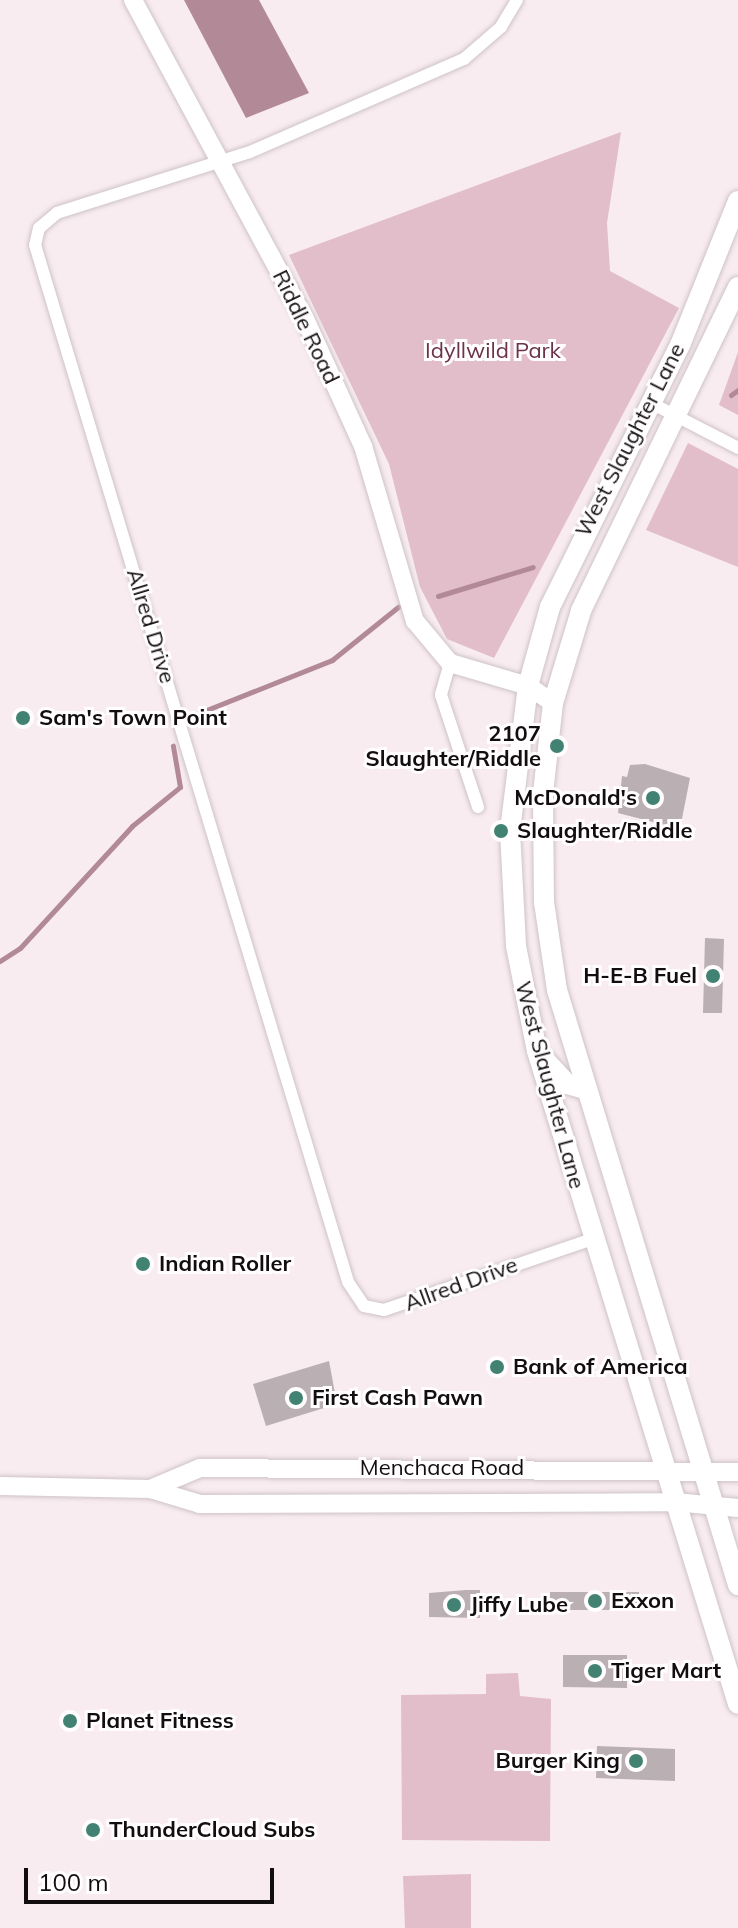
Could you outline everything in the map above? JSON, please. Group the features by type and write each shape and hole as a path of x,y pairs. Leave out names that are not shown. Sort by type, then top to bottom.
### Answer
{"main road":[{"name":"Riddle Road","path":"133,0 305,319 363,446 415,621 450,663"},
{"name":"West Slaughter Lane","path":"738,201 708,283 651,403 580,536 528,686 510,800 510,894 537,1051 738,1704"},
{"name":"West Slaughter Lane","path":"738,287 581,611 553,703 543,793 544,902 557,990 738,1585"},
{"path":"450,663 528,686 553,703"},
{"path":"537,1051 556,1075 585,1089"},
{"name":"Menchaca Road","path":"150,1489 200,1468 664,1467 738,1472"},
{"name":"Menchaca Road","path":"0,1486 150,1489 200,1504 675,1502 738,1508"}],"street":[{"name":"Allred Drive","path":"517,0 501,27 464,59 220,161 57,213 39,228 35,245 348,1282 364,1306 403,1306 593,1239"},
{"path":"651,403 738,448"},
{"path":"450,663 441,695 478,807"}],"green space":[{"name":"Idyllwild Park","path":"621,132 607,223 610,271 679,308 494,658 447,639 420,587 389,464 289,255"},
{"path":"738,352 738,415 719,405"},
{"path":"688,443 738,469 738,567 646,530"},
{"path":"518,1673 520,1696 551,1699 550,1841 402,1840 401,1695 486,1694 486,1674"},
{"path":"471,1874 471,1928 405,1928 403,1876"}],"shaded area":[{"path":"184,0 259,0 309,93 246,118"}],"building":[{"name":"McDonald's","path":"645,764 690,778 680,829 618,813 622,776 627,777 630,765"},
{"name":"H-E-B Fuel","path":"705,938 724,939 722,1013 703,1013"},
{"name":"First Cash Pawn","path":"329,1361 337,1404 266,1426 253,1384"},
{"name":"Jiffy Lube","path":"480,1590 480,1618 429,1617 429,1593"},
{"name":"Exxon","path":"550,1592 639,1592 639,1610 550,1610"},
{"name":"Tiger Mart","path":"563,1655 627,1655 627,1688 563,1687"},
{"name":"Burger King","path":"597,1746 675,1749 675,1781 596,1778"}],"waterway":[{"path":"731,395 738,390"},
{"path":"438,596 533,567"},
{"path":"194,715 332,660 398,607"},
{"path":"0,961 20,948 132,826 180,787 173,746"}],"place":[{"name":"Sam's Town Point","path":"23,718"},
{"name":"2107 Slaughter/Riddle","path":"557,746"},
{"name":"McDonald's","path":"653,798"},
{"name":"Slaughter/Riddle","path":"501,831"},
{"name":"H-E-B Fuel","path":"713,976"},
{"name":"Indian Roller","path":"143,1264"},
{"name":"Bank of America","path":"497,1367"},
{"name":"First Cash Pawn","path":"296,1398"},
{"name":"Exxon","path":"595,1601"},
{"name":"Jiffy Lube","path":"454,1605"},
{"name":"Tiger Mart","path":"595,1671"},
{"name":"Planet Fitness","path":"70,1721"},
{"name":"Burger King","path":"636,1761"},
{"name":"ThunderCloud Subs","path":"93,1830"}]}
